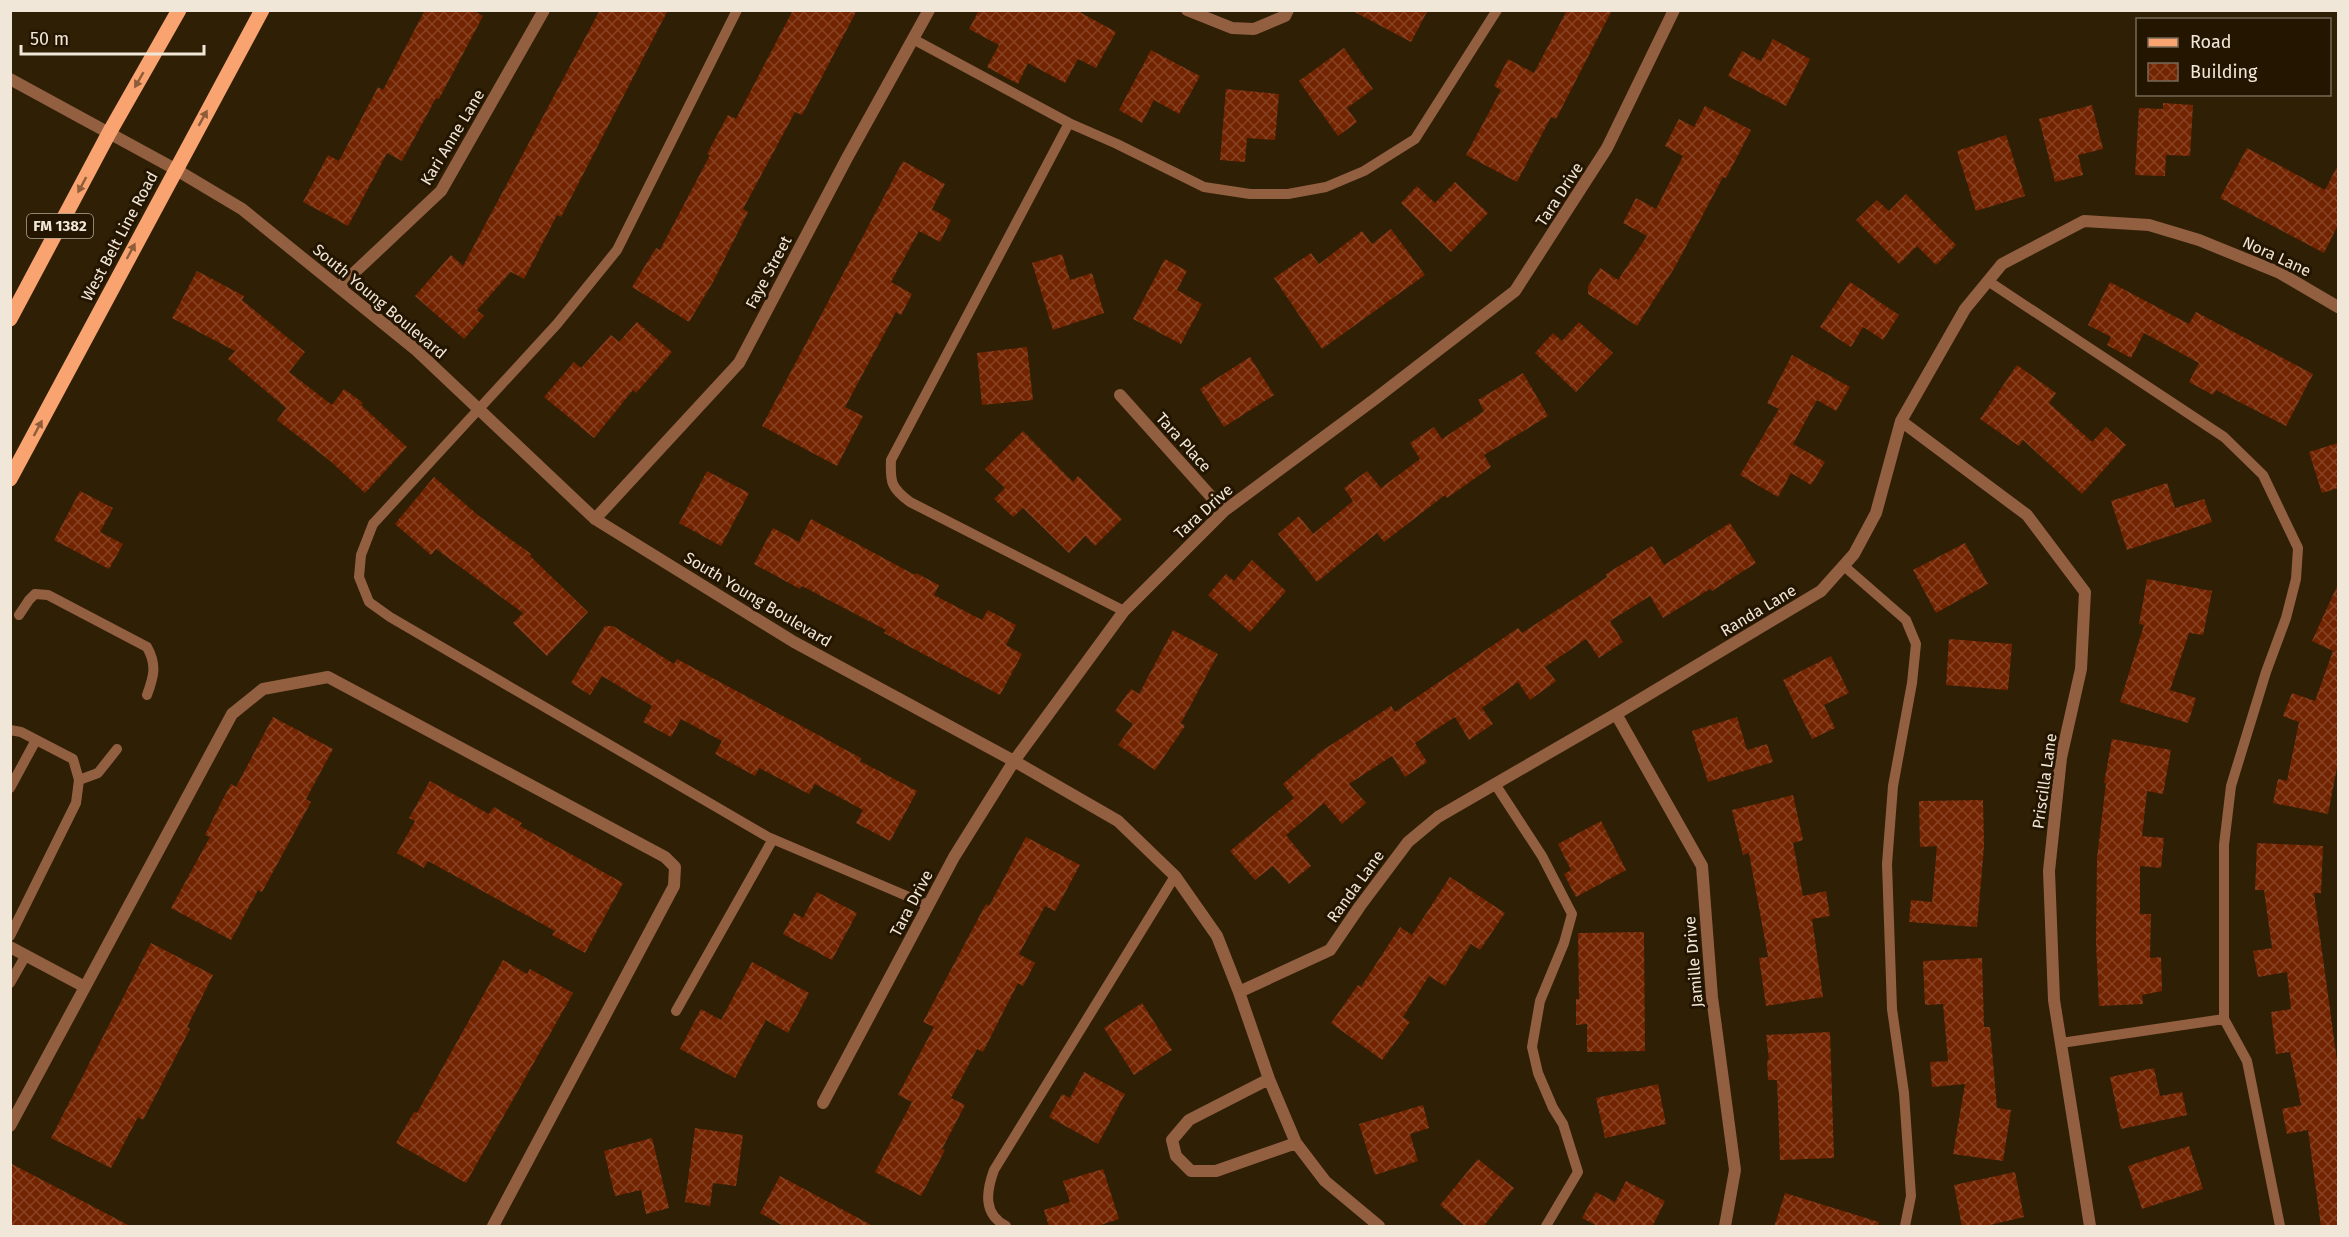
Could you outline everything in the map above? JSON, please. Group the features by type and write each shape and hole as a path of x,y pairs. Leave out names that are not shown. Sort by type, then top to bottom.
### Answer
{"main road":[{"name":"FM 1382","path":"10,319 109,133 179,10"},
{"name":"West Belt Line Road","path":"10,479 262,10"}],"street":[{"name":"Kari Anne Lane","path":"339,287 441,191 544,10"},
{"name":"Faye Street","path":"595,519 739,363 929,10"},
{"path":"1187,10 1232,28 1254,29 1285,16 1288,10"},
{"name":"Tara Drive","path":"823,1102 954,857 1014,761 1124,610 1224,511 1515,291 1607,148 1674,10"},
{"name":"South Young Boulevard","path":"10,79 175,169 242,209 415,349 595,519 794,642 1014,761 1118,821 1176,876 1217,936 1269,1079 1296,1143 1325,1181 1379,1227"},
{"name":"Randa Lane","path":"1239,992 1330,950 1408,842 1438,817 1821,591 1854,554 1876,513 1901,421 1965,309 2002,264 2084,221 2149,225 2199,240"},
{"name":"Nora Lane","path":"2199,240 2280,273 2338,307"},
{"name":"Tara Place","path":"1120,395 1224,511"},
{"name":"Priscilla Lane","path":"1901,421 2027,514 2085,592 2081,669 2061,758 2049,871 2054,1000 2090,1227"},
{"path":"10,1126 232,714 263,689 328,677 665,857 675,867 674,886 493,1227"},
{"name":"Jamille Drive","path":"1616,714 1702,866 1712,997 1735,1170 1725,1227"},
{"path":"10,947 85,987"},
{"path":"1269,1079 1189,1120 1172,1140 1176,1156 1191,1171 1216,1172 1296,1143"}],"lane":[{"path":"737,10 617,250 557,324 373,524 361,555 359,577 369,602 400,623 773,839 928,905"},
{"path":"913,39 1069,123 1204,187 1250,194 1288,194 1326,188 1364,171 1415,139 1497,10"},
{"path":"1069,123 891,460 890,480 900,495 910,502 1124,610"},
{"path":"1988,281 2224,437 2263,475 2298,548 2296,579 2286,618 2266,672 2231,786 2224,845 2224,1019 2247,1061 2280,1227"},
{"path":"1844,566 1906,620 1916,644 1912,683 1893,786 1887,864 1892,1009 1904,1092 1911,1196 1905,1227"},
{"path":"19,615 35,594 48,595 147,647 154,660 153,680 147,695"},
{"path":"10,730 73,759 79,780 76,803 10,936"},
{"path":"10,788 36,740"},
{"path":"79,780 98,773 117,749"},
{"path":"1495,784 1542,856 1572,914 1564,943 1540,1001 1532,1047 1538,1073 1553,1108 1563,1124 1578,1172 1546,1227"},
{"path":"676,1011 773,839"},
{"path":"1006,1227 996,1221 988,1209 988,1186 994,1170 1176,876"},
{"path":"10,983 26,955"},
{"path":"2061,1043 2224,1019"}],"building":[{"path":"425,10 472,10 483,16 439,99 436,98 402,161 387,153 348,226 303,202 328,155 339,161 378,87 383,90"},
{"path":"600,10 668,10 561,217 557,215 524,279 511,272 477,310 484,316 464,339 415,296 451,255 463,266"},
{"path":"793,10 857,10 802,115 795,112 743,209 748,212 713,282 689,322 632,287 656,248 660,250 710,155 707,154 728,115 736,119"},
{"path":"979,10 1076,10 1116,32 1096,68 1078,59 1065,83 1028,63 1018,84 987,67 999,45 969,29"},
{"path":"1351,10 1428,10 1411,42"},
{"path":"1567,10 1612,10 1556,119 1551,117 1517,182 1466,155 1501,90 1494,86 1508,59 1534,73"},
{"path":"1773,39 1810,59 1786,106 1728,76 1742,51 1761,61"},
{"path":"1344,48 1373,89 1347,108 1357,122 1338,136 1299,81"},
{"path":"1151,50 1200,76 1179,114 1154,100 1142,123 1119,110"},
{"path":"1226,89 1279,94 1275,140 1247,138 1245,162 1220,160"},
{"path":"2163,103 2193,105 2190,156 2166,155 2165,176 2135,175 2139,108 2163,109"},
{"path":"2092,105 2103,149 2078,155 2083,175 2055,182 2039,119"},
{"path":"1705,106 1751,130 1675,267 1637,326 1588,294 1588,286 1600,268 1618,280 1647,236 1623,223 1636,198 1656,209 1683,156 1665,146 1679,119 1694,127"},
{"path":"2006,135 2025,196 1976,211 1957,151"},
{"path":"2247,148 2325,190 2338,165 2338,225 2324,253 2220,198"},
{"path":"903,161 945,184 932,209 951,220 940,242 919,231 891,282 912,294 901,315 896,312 845,407 863,416 837,466 762,426"},
{"path":"1455,182 1488,213 1451,252 1401,203 1417,186 1435,203"},
{"path":"1906,194 1956,245 1936,265 1917,246 1899,264 1856,220 1877,200 1889,211"},
{"path":"1391,229 1425,275 1322,349 1274,278 1311,253 1319,264 1362,231 1372,244"},
{"path":"1062,254 1070,280 1092,273 1104,313 1053,330 1032,263"},
{"path":"1165,259 1187,271 1177,290 1202,304 1181,344 1133,319"},
{"path":"197,271 244,296 242,300 305,352 289,372 332,405 344,389 363,403 361,405 407,447 365,493 329,460 277,420 286,408 228,359 235,351 172,318"},
{"path":"1850,282 1899,315 1883,340 1863,327 1851,347 1820,327"},
{"path":"2110,282 2189,324 2196,312 2313,374 2286,426 2216,390 2213,395 2189,382 2199,363 2144,333 2131,358 2107,345 2111,337 2088,325"},
{"path":"637,322 672,352 636,393 633,390 594,438 544,397 574,362 581,368 611,335 619,342"},
{"path":"1579,322 1613,353 1576,392 1535,353 1553,333 1562,341"},
{"path":"1027,347 1033,400 982,405 977,353"},
{"path":"1792,355 1850,387 1836,411 1817,400 1793,444 1825,462 1811,485 1791,473 1778,497 1740,475 1779,409 1767,403"},
{"path":"1250,357 1274,395 1224,427 1200,389"},
{"path":"2017,365 2056,393 2049,403 2092,442 2106,427 2126,445 2082,494 2023,440 2019,446 1980,419"},
{"path":"1523,373 1548,416 1484,455 1491,467 1447,498 1445,495 1384,542 1377,533 1317,582 1278,534 1299,516 1313,534 1353,501 1344,488 1367,471 1381,488 1420,459 1410,443 1434,427 1442,439 1484,411 1478,400"},
{"path":"1023,431 1073,482 1078,476 1122,519 1095,546 1085,536 1069,553 1023,508 1013,517 994,499 1005,488 985,469"},
{"path":"2338,443 2338,488 2322,493 2309,452"},
{"path":"707,471 749,493 721,546 679,523"},
{"path":"434,477 479,516 531,554 530,556 588,612 547,656 513,623 523,613 436,549 431,555 395,524"},
{"path":"2167,483 2175,508 2204,499 2212,522 2127,550 2111,501"},
{"path":"80,491 113,508 100,532 123,544 109,569 54,540"},
{"path":"811,519 915,575 916,573 939,585 934,595 982,620 988,610 1016,625 1006,645 1022,654 1000,695 884,633 886,630 754,564 773,528 799,542"},
{"path":"1730,523 1756,563 1663,618 1650,596 1610,621 1623,642 1599,658 1586,639 1545,667 1556,681 1530,700 1518,682 1482,708 1493,724 1469,740 1455,717 1415,743 1427,762 1405,777 1392,756 1349,784 1366,803 1342,824 1324,803 1286,835 1311,866 1289,884 1273,866 1255,880 1230,851 1294,798 1283,784 1320,752 1391,706 1395,712 1518,628 1522,633 1607,577 1606,574 1652,546 1664,565"},
{"path":"1965,543 1988,584 1936,613 1913,570"},
{"path":"1252,560 1286,591 1250,632 1208,595 1226,574 1234,581"},
{"path":"2147,579 2212,591 2203,635 2189,633 2170,690 2196,698 2188,723 2120,702 2144,625 2139,624"},
{"path":"2338,584 2338,762 2328,814 2273,803 2278,779 2287,781 2299,722 2283,716 2292,693 2315,701 2333,651 2312,641"},
{"path":"605,626 613,626 674,664 677,659 861,758 860,761 917,791 890,841 856,823 863,810 815,784 809,794 759,768 755,776 715,754 722,741 681,719 671,737 643,722 652,706 602,676 590,695 571,683"},
{"path":"1173,630 1218,654 1181,723 1185,726 1155,770 1118,745 1133,724 1115,711 1131,689 1139,694"},
{"path":"1949,639 2012,644 2008,690 1946,685"},
{"path":"1831,656 1849,693 1824,705 1835,728 1812,739 1783,680"},
{"path":"273,717 333,749 306,799 311,802 262,892 258,890 231,940 171,908 210,837 205,835 231,784 236,787"},
{"path":"1737,717 1747,750 1767,744 1773,762 1708,782 1692,731"},
{"path":"2112,739 2171,750 2163,794 2147,791 2142,836 2164,838 2161,868 2140,866 2140,914 2151,914 2150,958 2161,957 2162,991 2142,995 2143,1004 2099,1006 2096,942 2097,858 2106,783 2104,783"},
{"path":"430,781 489,814 494,807 522,823 520,826 623,883 585,953 552,935 555,931 428,861 424,868 397,853 415,821 409,818"},
{"path":"1793,795 1803,840 1793,843 1803,896 1826,891 1830,916 1812,919 1823,997 1766,1006 1759,958 1768,957 1749,853 1743,855 1732,810"},
{"path":"1983,800 1984,846 1977,927 1909,922 1911,900 1932,902 1937,846 1920,847 1919,801"},
{"path":"1601,821 1626,870 1576,897 1564,874 1571,870 1558,844"},
{"path":"1026,837 1080,865 1055,911 1045,906 1019,954 1035,963 1023,986 1018,983 983,1052 977,1049 951,1098 965,1105 921,1196 875,1172 912,1102 898,1095 934,1027 923,1022 986,904 989,906"},
{"path":"2257,843 2323,846 2321,893 2314,893 2338,1068 2338,1227 2321,1227 2308,1130 2287,1134 2282,1109 2301,1105 2290,1052 2276,1054 2271,1012 2291,1009 2287,972 2258,977 2253,951 2272,948 2264,890 2255,890"},
{"path":"1450,877 1505,913 1480,950 1471,944 1445,986 1429,976 1403,1017 1410,1022 1382,1060 1331,1023 1358,985 1361,987 1400,927 1412,935"},
{"path":"817,892 857,913 832,960 783,934 794,913 803,918"},
{"path":"1644,932 1645,1051 1587,1052 1587,1024 1576,1025 1576,999 1579,999 1578,933"},
{"path":"151,943 213,975 187,1027 190,1029 143,1120 138,1117 111,1168 51,1138"},
{"path":"1982,958 1984,1027 1990,1027 1997,1108 2011,1110 2003,1161 1953,1154 1965,1084 1932,1087 1930,1062 1948,1061 1943,1004 1925,1005 1923,961"},
{"path":"503,960 527,974 530,969 573,993 466,1183 396,1143 414,1112 417,1113"},
{"path":"752,962 809,993 788,1033 766,1020 735,1078 680,1049 701,1009 721,1020"},
{"path":"1142,1003 1172,1050 1134,1075 1104,1028"},
{"path":"1830,1032 1834,1158 1780,1160 1777,1080 1768,1080 1767,1061 1769,1060 1766,1035"},
{"path":"2154,1068 2160,1096 2182,1092 2187,1115 2121,1129 2110,1077"},
{"path":"1084,1072 1125,1094 1098,1144 1049,1117 1062,1094 1070,1098"},
{"path":"1658,1084 1666,1124 1605,1138 1596,1098"},
{"path":"1423,1105 1429,1128 1410,1134 1418,1161 1375,1175 1359,1124"},
{"path":"695,1128 743,1135 736,1186 713,1183 710,1206 685,1202"},
{"path":"652,1138 669,1208 646,1214 641,1190 615,1196 604,1151"},
{"path":"2189,1146 2203,1189 2142,1209 2128,1166"},
{"path":"1478,1159 1514,1188 1483,1227 1466,1227 1440,1205"},
{"path":"10,1163 132,1227 10,1227"},
{"path":"1103,1169 1119,1219 1095,1227 1049,1227 1044,1210 1070,1202 1063,1181"},
{"path":"2015,1172 2024,1217 1982,1227 1962,1227 1954,1185"},
{"path":"780,1176 875,1227 785,1227 760,1213"},
{"path":"1626,1181 1665,1201 1652,1227 1599,1227 1582,1218 1596,1192 1615,1202"},
{"path":"1785,1193 1879,1222 1878,1227 1774,1227"}]}
